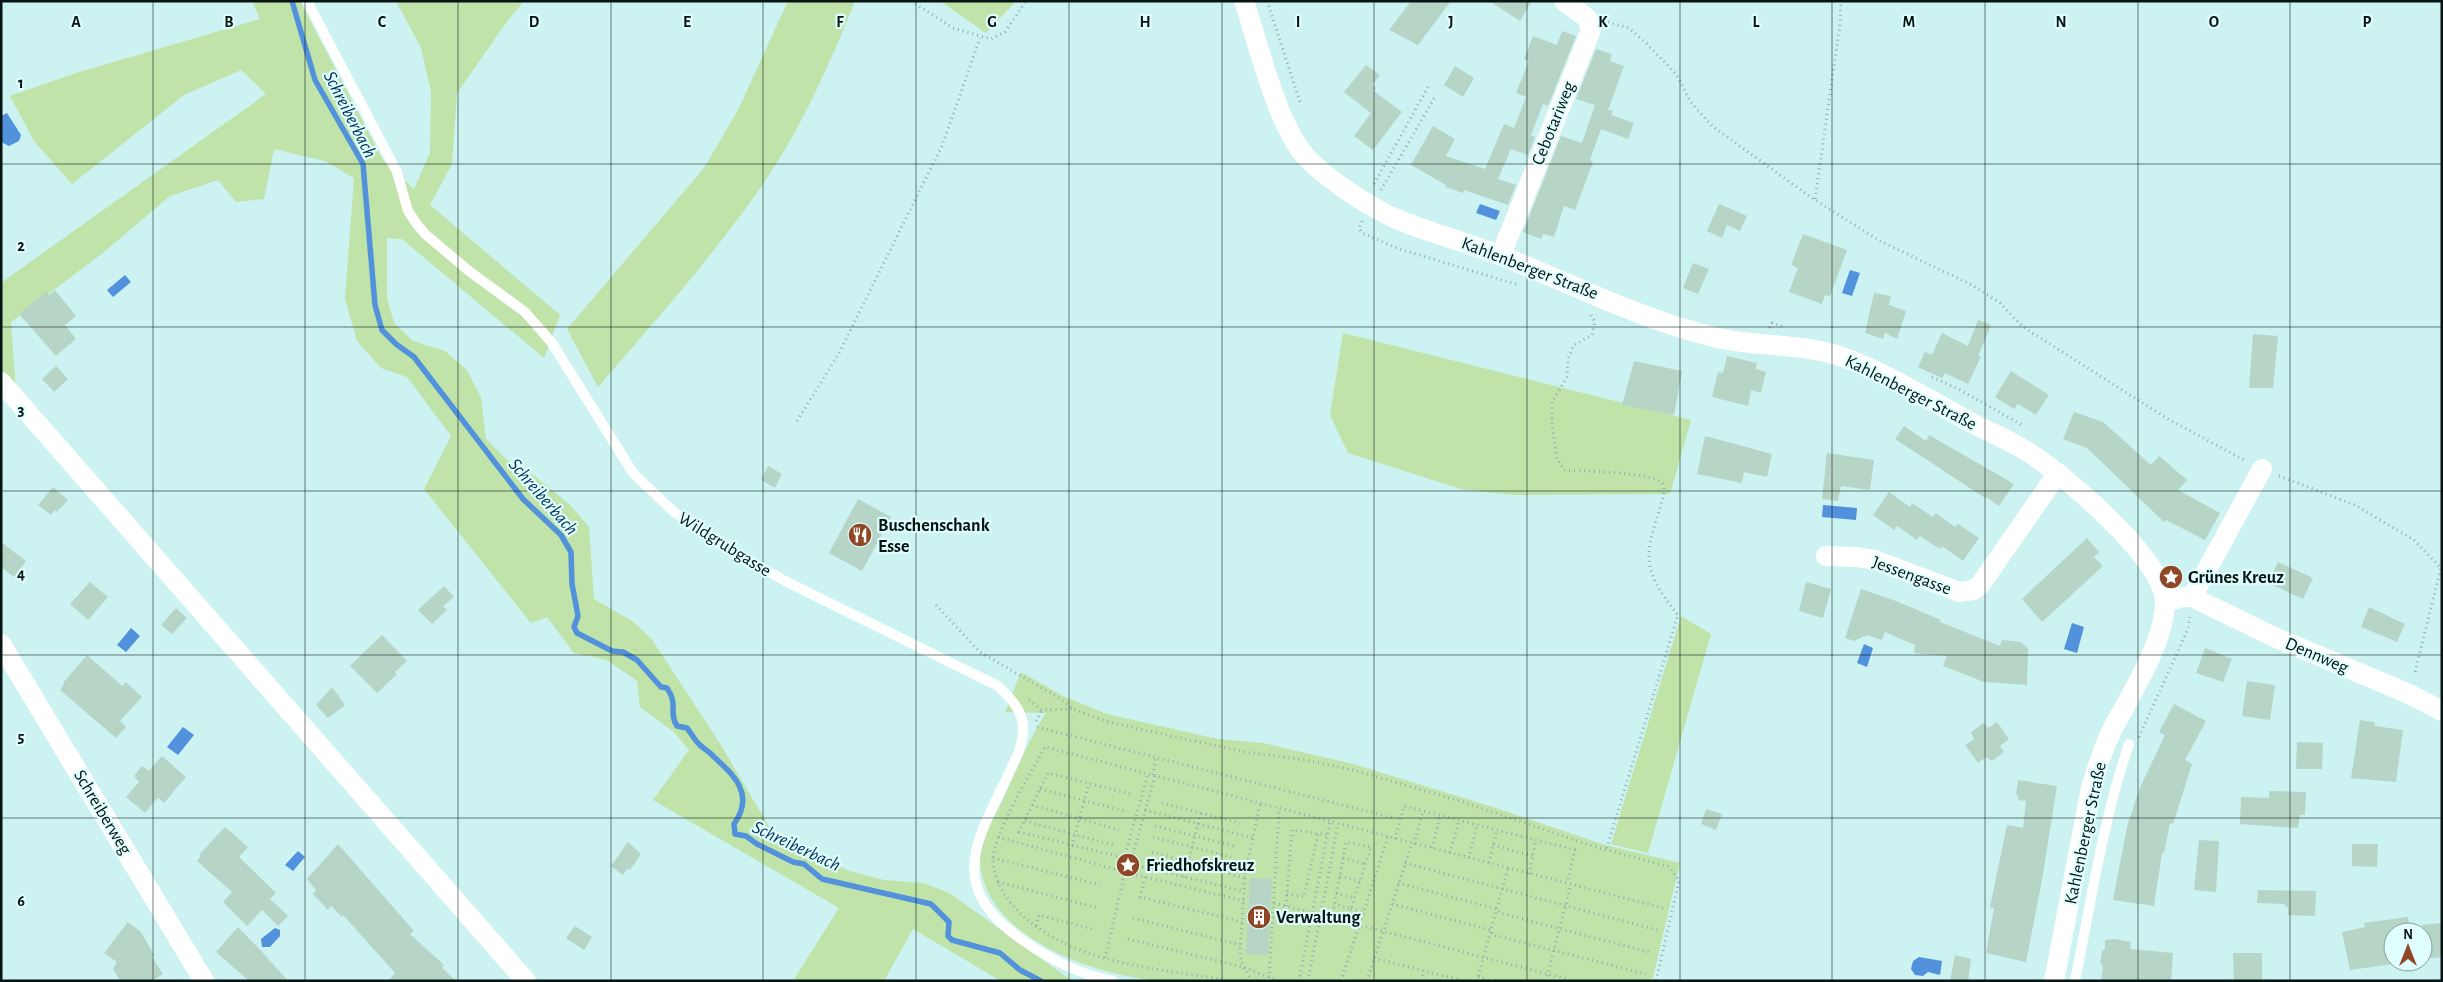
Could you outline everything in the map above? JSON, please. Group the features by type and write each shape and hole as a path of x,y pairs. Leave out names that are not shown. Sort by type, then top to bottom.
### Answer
{"street":[{"name":"Kahlenberger Straße","path":"1244,1 1276,98 1295,142 1320,170 1375,197 1398,219 1501,255 1643,313 1710,336 1758,345 1799,346 1851,360 2013,443 2058,473 2121,531 2142,555 2157,578 2163,592 2165,603 2161,625 2151,652 2100,757 2091,788 2054,981"},
{"path":"1564,1 1587,18 1591,26"},
{"name":"Cebotariweg","path":"1501,255 1591,26"},
{"path":"1,382 526,981"},
{"path":"2165,603 2182,597 2190,604 2262,469"},
{"name":"Jessengasse","path":"1826,556 1857,556 1875,560 1959,592 1972,590 1980,585 2058,473"},
{"name":"Dennweg","path":"2190,604 2272,636 2409,694 2442,711"},
{"name":"Schreiberweg","path":"1,644 204,981"}],"lane":[{"name":"Wildgrubgasse","path":"307,1 397,172 408,211 416,223 469,271 525,312 547,337 633,473 674,512 719,543 785,581 998,686 1016,703 1024,725"},
{"path":"1024,725 1021,746 977,841 973,868 977,888 986,904 1002,924 1042,954 1076,971 1113,981"},
{"path":"2076,981 2106,829 2117,781 2129,744"}],"path":[{"path":"911,1 953,28 980,38 991,39 1006,32 1026,1"},
{"path":"1267,1 1300,102"},
{"path":"1815,199 1840,24 1841,1"},
{"path":"1591,26 1607,22 1629,28 1677,75 1690,101 1707,121 1815,199 1880,241 1972,284 2000,303 2023,327 2168,419 2262,469 2355,505 2414,540 2442,568 2409,694"},
{"path":"797,420 838,355 942,146 980,38"},
{"path":"1374,184 1429,85"},
{"path":"1436,95 1375,197 1359,228 1362,233 1399,248 1526,288"},
{"path":"1585,311 1591,315 1595,322 1595,328 1592,335 1574,346 1568,358 1567,377 1552,402 1552,424 1558,460 1564,470 1640,475 1660,481 1664,486 1664,494 1648,551 1649,567 1654,582 1678,615 1606,850"},
{"path":"2129,744 2135,746 2191,622 2190,604"},
{"path":"936,605 980,652 1059,698 1073,709 1108,722 1245,752 1306,760 1353,770 1471,805 1537,829 1670,867 1679,881 1656,981"},
{"path":"1009,697 1017,696 1028,700 1042,710 1073,709"},
{"path":"1024,725 1393,818"},
{"path":"1232,981 1105,958 1065,944 1036,926 1007,900 998,882 993,858 998,837 1045,747 1663,908"},
{"path":"1134,874 1133,854 1154,776 1156,757"},
{"path":"1130,794 1048,773 1020,832 1133,860 1138,866 1244,891"},
{"path":"1105,958 1125,872 1124,859 1148,774"},
{"path":"1072,846 1089,783"},
{"path":"1040,789 1124,811"},
{"path":"1162,803 1240,823"},
{"path":"1251,980 1243,967 1242,922 1245,878 1260,803"},
{"path":"1032,805 1119,830"},
{"path":"1395,839 1404,806 1575,850 1567,906 1546,981"},
{"path":"1269,978 1279,808"},
{"path":"1145,810 1253,838"},
{"path":"1367,981 1423,811"},
{"path":"1184,877 1201,813"},
{"path":"1432,848 1440,816"},
{"path":"1450,853 1459,820"},
{"path":"1025,821 1112,845"},
{"path":"1299,981 1314,913 1330,822"},
{"path":"1308,981 1338,824"},
{"path":"1469,858 1477,825"},
{"path":"1155,826 1234,846"},
{"path":"1286,906 1292,830 1328,835"},
{"path":"1489,863 1497,830"},
{"path":"1287,894 1304,897 1318,833"},
{"path":"998,837 1125,872 1244,900"},
{"path":"1152,837 1231,857"},
{"path":"1341,981 1388,837"},
{"path":"1529,874 1536,840"},
{"path":"1332,918 1346,842 1371,847 1351,909"},
{"path":"1493,845 1533,856"},
{"path":"1152,852 1245,878"},
{"path":"993,858 1100,885"},
{"path":"1343,858 1366,864"},
{"path":"1405,863 1657,930"},
{"path":"1493,981 1478,979 1508,868"},
{"path":"1144,876 1140,897 1242,922"},
{"path":"1340,876 1360,881"},
{"path":"998,882 1098,908"},
{"path":"1398,883 1497,909 1500,913 1652,953"},
{"path":"1336,893 1354,898"},
{"path":"1274,903 1359,925 1382,933 1575,981"},
{"path":"1334,904 1363,912"},
{"path":"1392,904 1491,930 1493,935 1646,974"},
{"path":"1036,926 1039,916 1092,929"},
{"path":"1133,918 1241,944"},
{"path":"1128,940 1243,967 1278,981"},
{"path":"1374,958 1464,981"},
{"path":"1422,981 1424,971"},
{"path":"1237,981 1259,981"}],"green space":[{"path":"252,1 300,1 383,160 414,189 430,153 431,92 421,48 396,1 524,1 506,23 457,93 452,164 430,205 560,315 544,358 402,239 387,238 387,298 394,323 413,341 445,351 466,369 481,397 486,439 506,459 526,469 570,505 589,527 594,599 632,621 651,638 719,742 774,835 849,871 884,880 924,883 951,894 1072,981 1001,981 913,929 884,981 793,981 839,908 653,800 689,750 674,732 640,707 637,681 607,660 574,653 547,617 531,623 424,489 451,436 407,377 381,368 357,341 345,299 354,178 325,161 274,149 264,199 236,202 218,180 170,196 104,252 11,322 16,391 1,372 1,283 266,94 241,70 184,95 72,184 34,141 10,96 73,74 260,19"},
{"path":"788,1 855,1 815,93 779,160 726,235 598,387 567,329 704,168 738,110"},
{"path":"940,1 1016,1 986,33"},
{"path":"1343,333 1691,420 1670,494 1512,495 1461,489 1348,453 1330,415"},
{"path":"1681,616 1711,634 1648,853 1611,844"},
{"path":"1021,672 1063,696 1107,714 1218,739 1263,743 1353,764 1493,807 1602,844 1680,863 1652,981 1273,981 1267,978 1264,981 1163,981 1124,976 1096,968 1040,944 1015,926 996,905 984,881 980,853 982,841 987,830 1027,747 1046,713 1005,712"}],"water":[{"path":"7,113 21,135 19,141 9,146 1,142 1,116"},
{"path":"1480,204 1500,211 1496,220 1476,213"},
{"path":"1850,270 1860,273 1852,296 1842,293"},
{"path":"125,275 131,282 113,297 107,290"},
{"path":"1823,505 1857,508 1856,520 1822,517"},
{"path":"2072,623 2084,627 2077,653 2064,649"},
{"path":"131,628 140,636 126,652 117,645"},
{"path":"1864,644 1873,648 1867,667 1857,663"},
{"path":"183,727 194,735 178,755 167,747"},
{"path":"298,851 305,857 293,871 285,865"},
{"path":"275,928 280,930 280,936 270,947 262,947 261,939"},
{"path":"1919,957 1942,961 1940,975 1928,972 1923,976 1915,975 1911,969 1913,961"}],"building":[{"path":"1411,1 1451,1 1418,45 1389,30"},
{"path":"1489,1 1532,1 1520,21"},
{"path":"1562,31 1576,36 1548,106 1543,104 1531,135 1535,137 1528,155 1511,149 1498,179 1516,185 1508,205 1464,190 1463,193 1445,187 1446,185 1411,165 1433,126 1455,139 1446,156 1485,169 1504,124 1514,128 1526,97 1516,93 1529,61 1524,59 1533,36 1557,45"},
{"path":"1596,49 1612,54 1610,61 1624,66 1608,110 1613,111 1611,115 1634,123 1628,139 1601,129 1590,160 1593,162 1575,210 1564,206 1554,237 1543,234 1541,239 1523,232 1561,136 1582,143 1595,105 1576,99"},
{"path":"1366,65 1380,75 1372,85 1376,88 1374,91 1402,112 1373,150 1354,136 1371,113 1344,92"},
{"path":"1455,66 1474,78 1463,97 1444,85"},
{"path":"1719,204 1747,216 1740,231 1727,225 1722,238 1707,231"},
{"path":"1803,234 1847,250 1830,296 1825,295 1822,304 1789,292 1798,268 1791,265"},
{"path":"1693,263 1709,269 1698,294 1683,288"},
{"path":"55,290 76,316 65,325 76,339 56,356 19,314 46,292 49,295"},
{"path":"1874,293 1891,296 1889,305 1906,311 1897,339 1885,333 1883,339 1865,333"},
{"path":"1978,320 1991,325 1978,356 1981,357 1968,384 1945,373 1942,378 1918,367 1925,352 1932,355 1942,333 1968,346"},
{"path":"2253,334 2278,336 2273,388 2249,388"},
{"path":"1727,356 1757,363 1756,369 1766,372 1761,393 1751,390 1748,406 1712,397 1718,372 1723,373"},
{"path":"1634,361 1682,371 1674,415 1622,405"},
{"path":"56,366 68,379 54,392 42,379"},
{"path":"2011,371 2049,395 2036,415 2018,404 2014,409 1995,397"},
{"path":"2074,412 2103,422 2151,465 2159,456 2187,480 2178,490 2220,513 2205,540 2166,520 2164,522 2087,448 2063,439"},
{"path":"1904,426 1926,441 1929,435 2014,484 1999,506 1895,439"},
{"path":"1705,436 1772,454 1767,477 1744,472 1742,483 1697,474"},
{"path":"1827,453 1874,460 1870,490 1841,486 1838,501 1822,499"},
{"path":"768,466 782,474 775,488 761,480"},
{"path":"53,487 68,500 57,512 55,510 51,515 38,505"},
{"path":"1889,492 1910,507 1912,503 1933,517 1936,513 1955,527 1958,524 1979,538 1963,561 1942,546 1940,549 1920,536 1917,540 1897,526 1894,530 1873,515"},
{"name":"Buschenschank Esse","path":"858,499 891,517 862,571 829,553"},
{"path":"2087,538 2099,552 2094,557 2103,566 2042,622 2022,599"},
{"path":"1,542 26,561 14,577 1,567"},
{"path":"2278,562 2313,578 2303,599 2268,583"},
{"path":"90,582 108,597 88,620 70,604"},
{"path":"1806,582 1831,589 1823,618 1799,611"},
{"path":"444,586 454,597 443,606 447,610 432,624 418,610"},
{"path":"1861,589 1896,601 1941,620 1940,622 2000,646 2002,640 2021,642 2028,649 2027,685 1984,682 1943,666 1947,656 1914,653 1915,645 1885,632 1882,640 1867,635 1854,641 1845,638"},
{"path":"2369,607 2405,624 2397,642 2361,627"},
{"path":"176,608 187,618 172,634 161,625"},
{"path":"382,635 407,661 395,672 397,674 377,693 350,666"},
{"path":"2205,648 2232,659 2223,682 2196,673"},
{"path":"87,655 122,686 126,682 142,697 120,721 126,727 116,738 60,690 63,683"},
{"path":"2247,681 2275,685 2270,720 2242,716"},
{"path":"332,687 345,705 328,718 316,705"},
{"path":"2174,704 2206,721 2185,760 2192,764 2173,824 2170,823 2164,853 2162,853 2154,906 2113,900 2127,827 2139,790 2165,735 2159,732"},
{"path":"2360,720 2374,722 2375,726 2403,730 2396,782 2351,778"},
{"path":"1997,722 2009,739 2000,746 2004,752 1992,761 1986,757 1978,763 1965,745 1974,739 1971,732 1984,723 1988,728"},
{"path":"2297,742 2323,743 2322,769 2296,769"},
{"path":"162,756 186,777 164,803 158,798 145,813 126,797 139,782 134,776 142,766 149,771"},
{"path":"2018,780 2057,786 2042,880 2026,962 1986,953 1994,908 1990,907 2007,825 2023,828 2026,801 2018,800 2018,795 2016,795"},
{"path":"2269,791 2306,792 2305,815 2300,815 2298,828 2240,824 2241,797 2269,798"},
{"path":"1706,809 1722,814 1716,830 1701,824"},
{"path":"225,827 248,847 239,857 276,893 270,899 288,916 278,926 262,910 247,926 223,902 232,892 197,861 201,856 199,855"},
{"path":"2199,840 2219,841 2216,892 2194,890"},
{"path":"628,842 641,854 630,870 628,868 623,875 611,866"},
{"path":"338,844 414,931 410,934 444,965 442,968 456,981 388,981 395,973 343,915 342,917 331,906 328,910 313,894 316,890 307,879"},
{"path":"2352,844 2378,844 2377,867 2352,866"},
{"name":"Verwaltung","path":"1250,878 1272,879 1268,955 1246,954"},
{"path":"2258,890 2316,891 2315,916 2288,915 2288,907 2285,907 2285,904 2257,903"},
{"path":"2408,917 2409,922 2383,922 2383,965 2350,970 2342,932 2365,927 2364,923"},
{"path":"128,922 141,932 154,955 152,957 163,974 152,981 120,981 113,969 117,962 104,953"},
{"path":"2442,923 2442,957 2433,958 2433,924"},
{"path":"575,926 592,937 584,950 566,938"},
{"path":"238,927 288,981 249,981 216,952"},
{"path":"2115,939 2131,942 2130,949 2173,953 2171,981 2101,981 2103,966 2100,963 2102,951 2105,949 2105,940"},
{"path":"2233,953 2262,953 2262,981 2234,981"},
{"path":"1955,955 1971,959 1968,981 1950,981"}],"waterway":[{"name":"Schreiberbach","path":"292,1 315,80 363,164 375,305 382,330 396,344 414,357 523,499 561,535 571,552 572,584 578,616 574,627 577,633 612,651 623,652 637,660 661,687 667,688 671,694 673,717 677,726 687,728 695,740 729,771 740,787 743,804 734,824 735,834 746,836 757,844 793,862 804,864 822,879 931,904 949,922 948,936 952,940 1000,953 1020,970 1041,981"}],"place":[{"name":"Buschenschank Esse","path":"860,535"},
{"name":"Grünes Kreuz","path":"2171,577"},
{"name":"Friedhofskreuz","path":"1128,865"},
{"name":"Verwaltung","path":"1259,917"}]}
